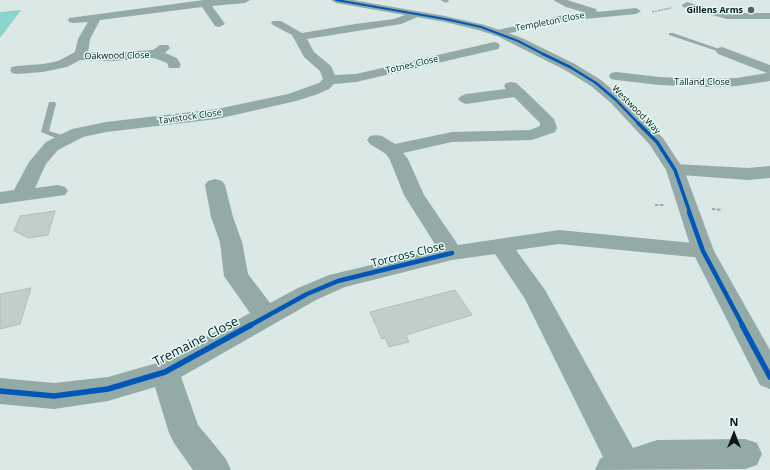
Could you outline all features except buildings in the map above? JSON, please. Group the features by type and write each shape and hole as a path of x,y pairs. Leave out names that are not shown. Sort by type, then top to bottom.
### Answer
{"street":[{"path":"73,20 204,3 245,0"},
{"name":"Westwood Way","path":"342,0 463,23 496,39 518,41 570,67 596,83 620,104 652,137 675,170 703,251 770,377"},
{"name":"Templeton Close","path":"558,0 570,5 603,14"},
{"path":"204,3 219,24"},
{"path":"687,4 727,16 770,16"},
{"name":"Templeton Close","path":"496,39 544,21 636,11"},
{"path":"299,37 355,27 397,22 416,14"},
{"name":"Oakwood Close","path":"18,70 43,68 62,64 81,54 84,39 96,18"},
{"path":"277,23 296,33 309,54 326,69 330,80"},
{"name":"Totnes Close","path":"330,80 356,78 496,39"},
{"name":"Oakwood Close","path":"78,56 111,57 160,51 174,65"},
{"path":"722,51 770,70"},
{"name":"Talland Close","path":"616,76 636,86 737,82 770,77"},
{"name":"Tavistock Close","path":"22,195 38,162 52,146 78,134 106,127 182,120 217,114 291,98 324,86 330,80"},
{"name":"Torcross Close","path":"452,253 414,195 399,159 384,145 452,137 532,135 549,128 548,122 515,89 466,98"},
{"path":"675,170 748,174 770,172"},
{"path":"215,185 222,217 231,242 236,276 267,317"},
{"path":"0,198 58,191"},
{"name":"Torcross Close","path":"369,274 452,253 559,237 703,251"},
{"path":"501,245 536,296 618,468 657,456 745,454"},
{"name":"Tremaine Close","path":"0,391 54,396 108,389 165,372 307,294 338,281 369,274"},
{"name":"Tremaine Close","path":"165,372 185,433 214,470"}],"lane":[{"path":"671,34 722,51"},
{"path":"52,104 45,132 66,139"}],"shaded area":[{"path":"21,10 0,38 0,12"}],"cycle path":[{"path":"336,0 445,19 481,27 501,34 570,67 596,83 616,100 657,142 675,170 703,251 770,377"},
{"path":"0,391 54,396 108,389 165,372 307,294 338,281 452,253"}],"place":[{"name":"Gillens Arms","path":"751,10"}]}
